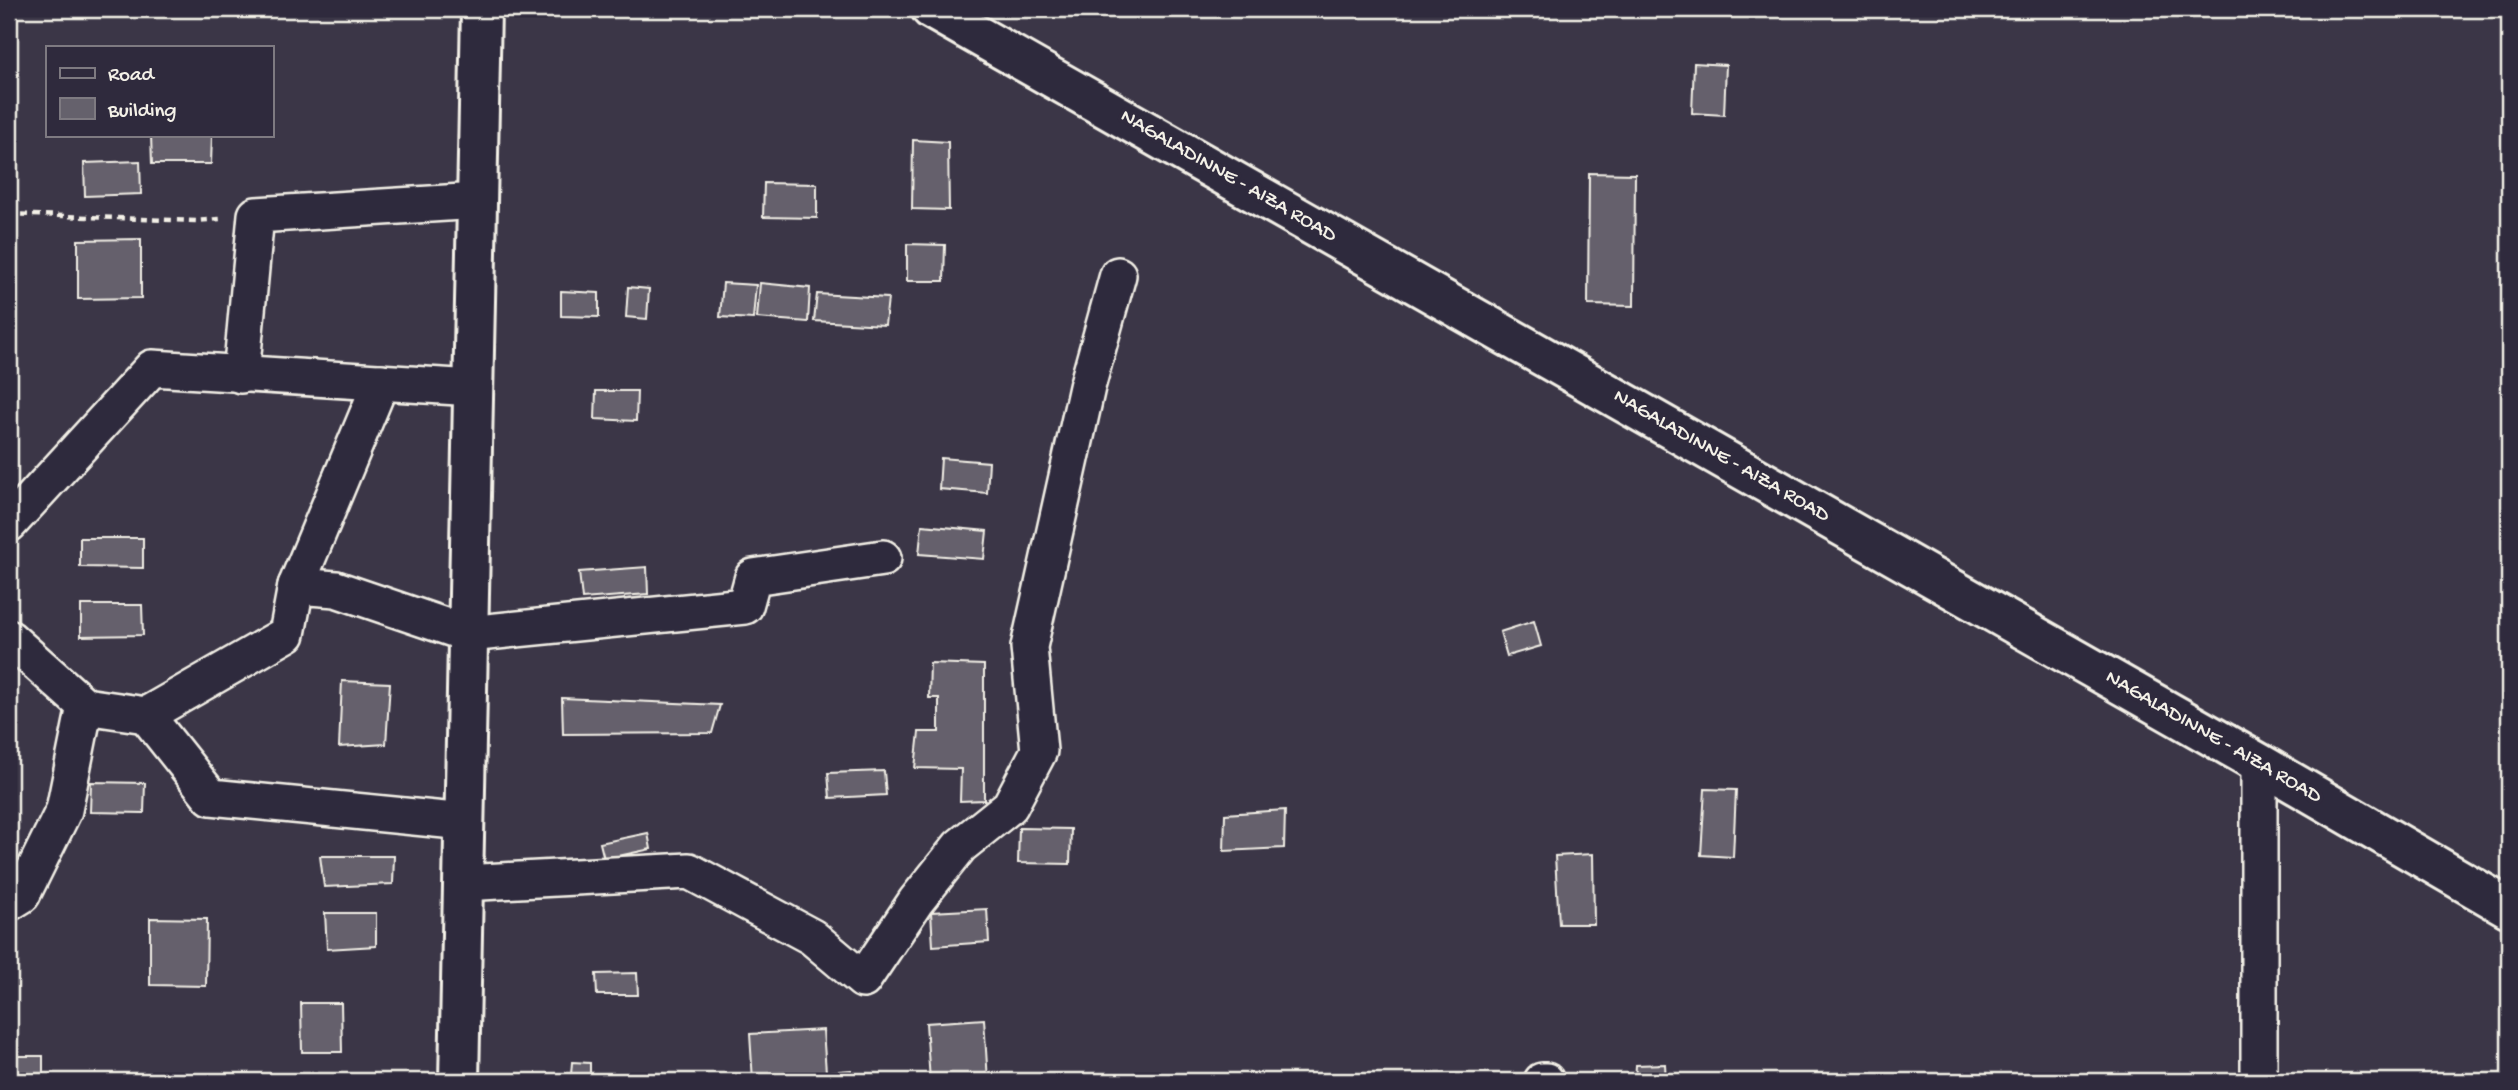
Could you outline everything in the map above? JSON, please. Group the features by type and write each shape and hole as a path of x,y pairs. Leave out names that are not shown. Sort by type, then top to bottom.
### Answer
{"street":[{"path":"460,1081 481,9"},
{"name":"NAGALADINNE - AIZA ROAD","path":"931,9 2259,763 2509,908"},
{"path":"241,375 256,215 478,201"},
{"path":"463,883 690,871 812,937 863,980 916,901 960,846 1010,806 1039,751 1029,647 1087,387 1118,275"},
{"path":"9,524 152,368 474,388"},
{"path":"9,638 85,706 146,715 287,634 296,586 381,383"},
{"path":"296,586 336,589 468,634 745,606 754,577 884,558"},
{"path":"9,903 22,895 64,810 85,706"},
{"path":"146,715 211,797 465,821"},
{"path":"2259,763 2259,1081"}],"path":[{"path":"9,214 195,221 256,215"}],"building":[{"path":"1687,9 1731,9 1731,12 1687,12"},
{"path":"1694,63 1726,65 1724,115 1692,113"},
{"path":"151,136 212,136 211,164 152,164"},
{"path":"913,140 948,142 949,210 912,209"},
{"path":"140,161 141,194 85,196 84,163"},
{"path":"1589,173 1635,174 1634,306 1588,305"},
{"path":"764,183 817,184 817,218 763,217"},
{"path":"141,239 141,298 78,299 78,240"},
{"path":"907,244 945,245 944,281 907,281"},
{"path":"723,283 756,285 753,319 720,317"},
{"path":"760,283 810,288 808,322 757,318"},
{"path":"628,287 649,289 647,319 626,317"},
{"path":"561,291 599,293 599,317 561,316"},
{"path":"817,294 888,298 885,325 814,321"},
{"path":"596,391 637,391 636,421 595,419"},
{"path":"941,458 989,462 987,493 939,489"},
{"path":"922,525 987,531 984,559 919,554"},
{"path":"80,538 143,538 143,568 80,567"},
{"path":"647,567 648,594 582,599 579,572"},
{"path":"81,605 142,605 143,635 81,636"},
{"path":"1534,621 1541,646 1507,656 1500,632"},
{"path":"930,663 984,665 984,800 960,801 961,769 915,768 919,732 939,732 939,698 929,698"},
{"path":"342,681 390,683 386,744 339,747"},
{"path":"562,698 720,705 712,733 563,734"},
{"path":"884,771 886,795 830,798 828,773"},
{"path":"91,782 145,783 144,813 90,812"},
{"path":"1705,789 1736,790 1733,857 1701,855"},
{"path":"1285,810 1284,848 1224,851 1225,814"},
{"path":"1019,828 1071,829 1070,864 1018,863"},
{"path":"648,833 651,849 604,859 600,843"},
{"path":"1593,854 1594,924 1559,924 1555,856"},
{"path":"320,856 394,856 393,884 324,887"},
{"path":"987,909 989,942 933,946 931,912"},
{"path":"325,913 376,913 376,946 327,949"},
{"path":"150,918 207,919 206,986 150,985"},
{"path":"637,973 638,995 597,995 596,974"},
{"path":"301,1003 341,1003 342,1052 302,1052"},
{"path":"984,1019 988,1081 930,1081 926,1023"},
{"path":"823,1030 826,1072 851,1070 851,1081 753,1081 750,1034"},
{"path":"9,1056 43,1056 43,1081 9,1081"},
{"path":"572,1062 590,1063 590,1076 571,1075"},
{"path":"1665,1064 1666,1081 1635,1081 1636,1065"}]}
